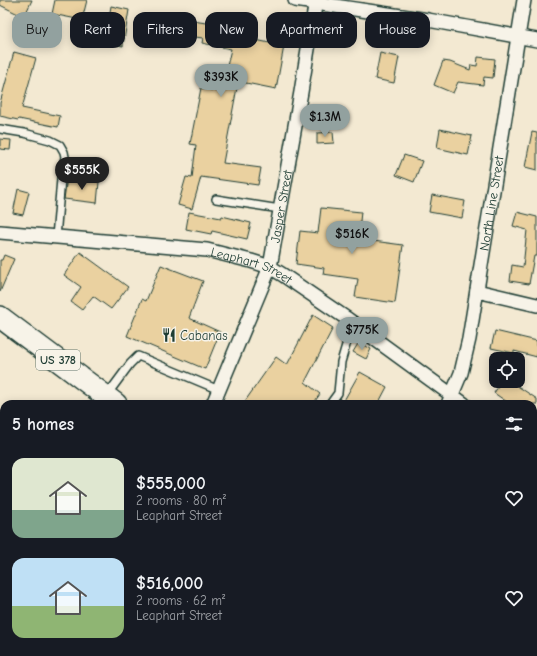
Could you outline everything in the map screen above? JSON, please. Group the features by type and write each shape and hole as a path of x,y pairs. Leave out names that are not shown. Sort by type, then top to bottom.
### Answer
{"main road":[{"name":"US 378","path":"0,317 107,400"}],"street":[{"path":"295,0 428,20 537,40"},
{"name":"North Line Street","path":"450,400 461,373 469,339 524,0"},
{"name":"Jasper Street","path":"216,400 270,267 316,2"},
{"name":"Leaphart Street","path":"0,232 207,250 270,267 283,274 355,324 450,400"},
{"path":"477,291 537,305"}],"lane":[{"path":"0,129 24,133 50,140 60,145 64,152 65,157 59,196 56,236"},
{"path":"216,199 280,209"},
{"path":"333,400 338,393 341,362 349,335 355,324"},
{"path":"109,400 130,364 138,356 220,390"}],"building":[{"path":"0,0 32,0 26,12 14,12 0,5"},
{"path":"55,0 87,0 84,12 70,12 70,18 62,16 62,12 52,12"},
{"path":"111,6 129,10 125,34 125,12 110,12"},
{"path":"197,22 205,23 205,44 202,43 203,38 197,37"},
{"path":"258,41 266,42 266,48 284,48 276,89 238,82 223,163 261,168 258,185 201,177 192,209 178,205 186,177 192,178 196,145 190,144 201,88 221,92 231,49 226,48 258,48"},
{"path":"14,52 36,58 22,108 60,116 58,127 0,116 0,103"},
{"path":"380,53 399,57 394,83 375,79"},
{"path":"478,57 495,59 493,78 484,77 483,85 458,82 453,93 434,85 443,61 450,62 470,70 471,65 477,66"},
{"path":"440,129 472,136 468,155 437,148"},
{"path":"333,132 334,143 317,144 317,133"},
{"path":"532,132 537,133 537,170 525,167"},
{"path":"0,139 11,140 10,150 0,149"},
{"path":"404,155 422,161 414,182 396,175"},
{"path":"67,178 99,182 97,203 64,199"},
{"path":"18,189 29,192 23,215 13,213"},
{"path":"432,195 465,201 462,218 429,212"},
{"path":"321,208 361,212 358,239 403,245 395,303 355,297 358,279 323,274 324,268 296,264 300,231 318,233"},
{"path":"189,212 221,218 222,216 251,223 247,239 212,231 211,234 186,229"},
{"path":"517,212 537,217 537,256 534,256 529,284 510,281 512,265 523,267 527,230 513,226"},
{"path":"80,252 128,287 111,309 93,296 82,310 71,302 81,287 64,275"},
{"path":"4,255 14,259 0,292 0,260 2,260"},
{"path":"161,265 203,281 189,318 220,332 205,369 127,336 142,299 146,301"},
{"path":"313,315 333,328 305,382 320,394 316,400 246,400 276,357 287,365"},
{"path":"495,331 537,341 537,357 525,354 525,352 509,352 491,348"},
{"path":"359,342 371,349 366,359 353,352"},
{"path":"360,372 387,387 380,400 344,400"},
{"path":"497,388 520,388 537,399 537,400 504,400 494,393"}],"place":[{"name":"Cabanas","path":"169,335"}]}
